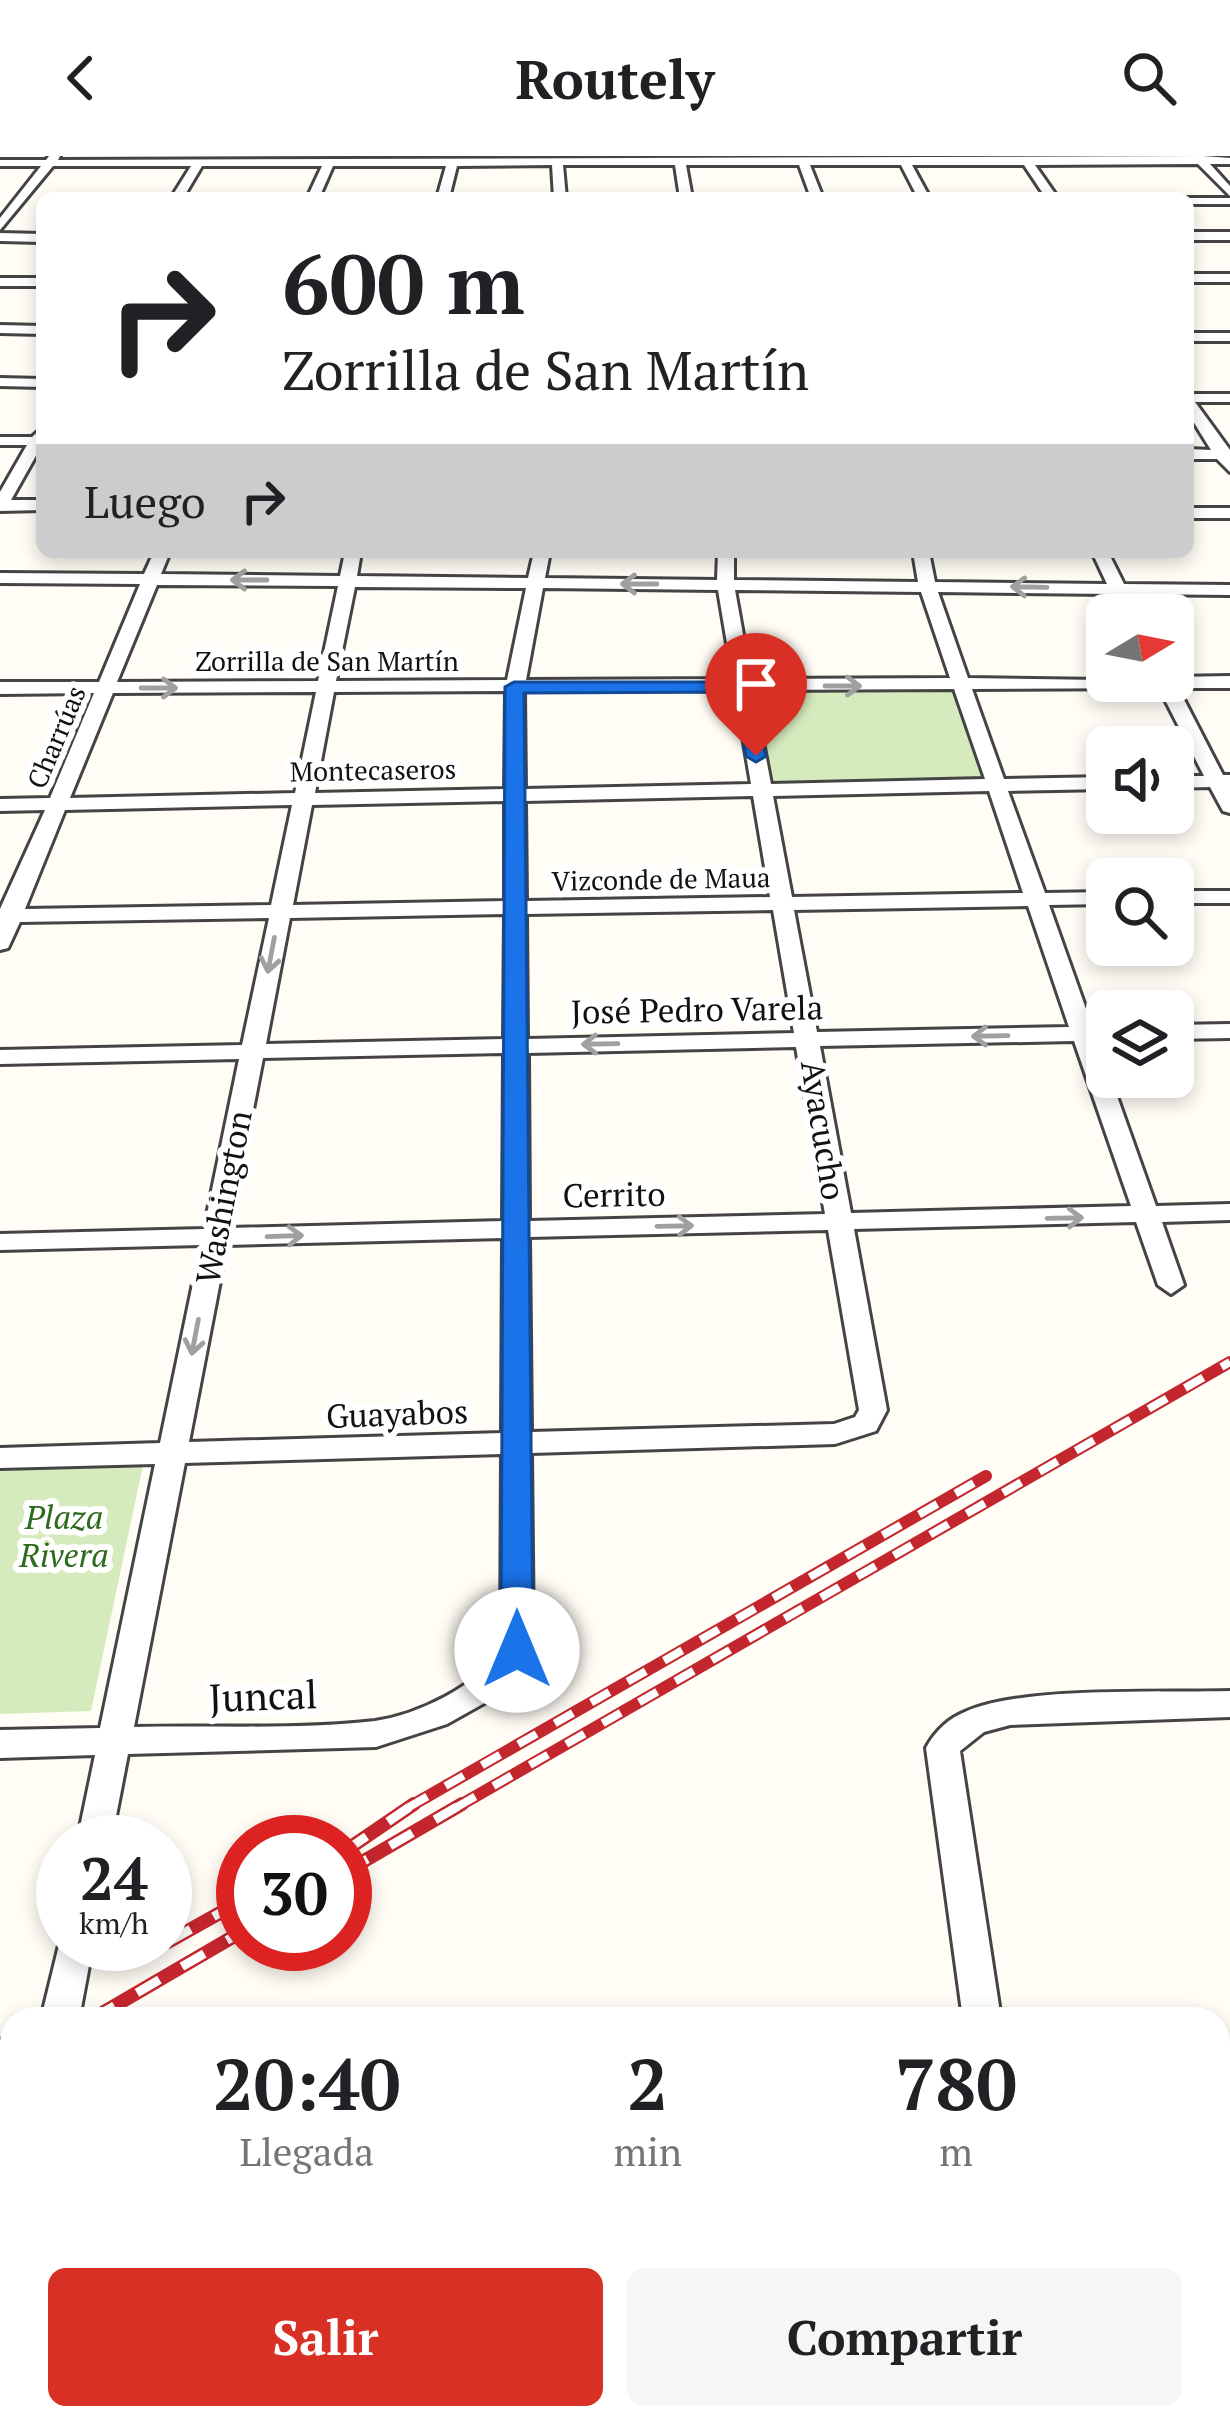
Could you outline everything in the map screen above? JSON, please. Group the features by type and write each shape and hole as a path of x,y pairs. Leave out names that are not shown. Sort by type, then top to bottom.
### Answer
{"street":[{"path":"0,226 52,160"},
{"path":"0,164 52,160 1218,163 1230,197 1194,200"},
{"path":"180,192 199,160"},
{"path":"316,192 330,160"},
{"path":"445,192 453,160"},
{"path":"679,160 685,192"},
{"path":"803,160 815,192"},
{"path":"904,160 921,192"},
{"path":"1026,160 1048,192"},
{"path":"557,161 560,192"},
{"path":"0,199 36,199"},
{"path":"1194,236 1230,236"},
{"path":"0,237 36,238"},
{"path":"1194,265 1204,278"},
{"path":"1194,278 1230,278"},
{"path":"0,282 36,282"},
{"path":"0,329 36,330"},
{"path":"1194,337 1230,337"},
{"path":"0,382 36,383"},
{"path":"1194,400 1230,398"},
{"path":"1194,409 1227,459"},
{"path":"0,441 36,438"},
{"path":"0,506 36,445"},
{"path":"1194,455 1227,459"},
{"path":"0,506 36,506"},
{"path":"1194,513 1230,513"},
{"name":"Charrúas","path":"0,943 6,916 58,804 160,558"},
{"name":"Washington","path":"99,1815 352,558"},
{"path":"516,1446 514,687 541,558"},
{"name":"Ayacucho","path":"726,558 725,584 873,1410 866,1424"},
{"path":"922,558 927,586 1037,899 1086,1011"},
{"path":"1103,558 1121,594"},
{"path":"0,578 1230,590"},
{"name":"Zorrilla de San Martín","path":"1194,682 1230,682"},
{"name":"Zorrilla de San Martín","path":"0,688 1086,683"},
{"path":"1177,702 1223,781 1230,807"},
{"name":"Montecaseros","path":"0,805 1086,784"},
{"path":"1194,898 1230,897"},
{"name":"Vizconde de Maua","path":"6,916 1086,898"},
{"path":"1194,1032 1230,1031"},
{"name":"José Pedro Varela","path":"0,1057 1086,1034"},
{"path":"1114,1098 1171,1285"},
{"name":"Cerrito","path":"0,1242 1230,1211"},
{"name":"Guayabos","path":"0,1459 835,1434 866,1424"},
{"name":"Juncal","path":"0,1744 376,1734 425,1719 511,1666 517,1650 516,1446"},
{"path":"980,2007 943,1748 960,1728 981,1717 1230,1704"},
{"path":"62,2007 70,1971"}],"green space":[{"path":"948,689 956,693 985,778 980,782 772,782 753,694 762,690"},
{"name":"Plaza Rivera","path":"143,1465 91,1711 0,1714 0,1468"}],"railway":[{"path":"457,1807 1230,1362"},
{"path":"413,1805 986,1476"},
{"path":"372,1856 462,1804"},
{"path":"372,1833 413,1805"},
{"path":"409,1807 413,1805"},
{"path":"192,1929 216,1915"},
{"path":"113,2007 216,1947"}],"route":[{"path":"517,1650 514,687 743,686 756,756"}]}
